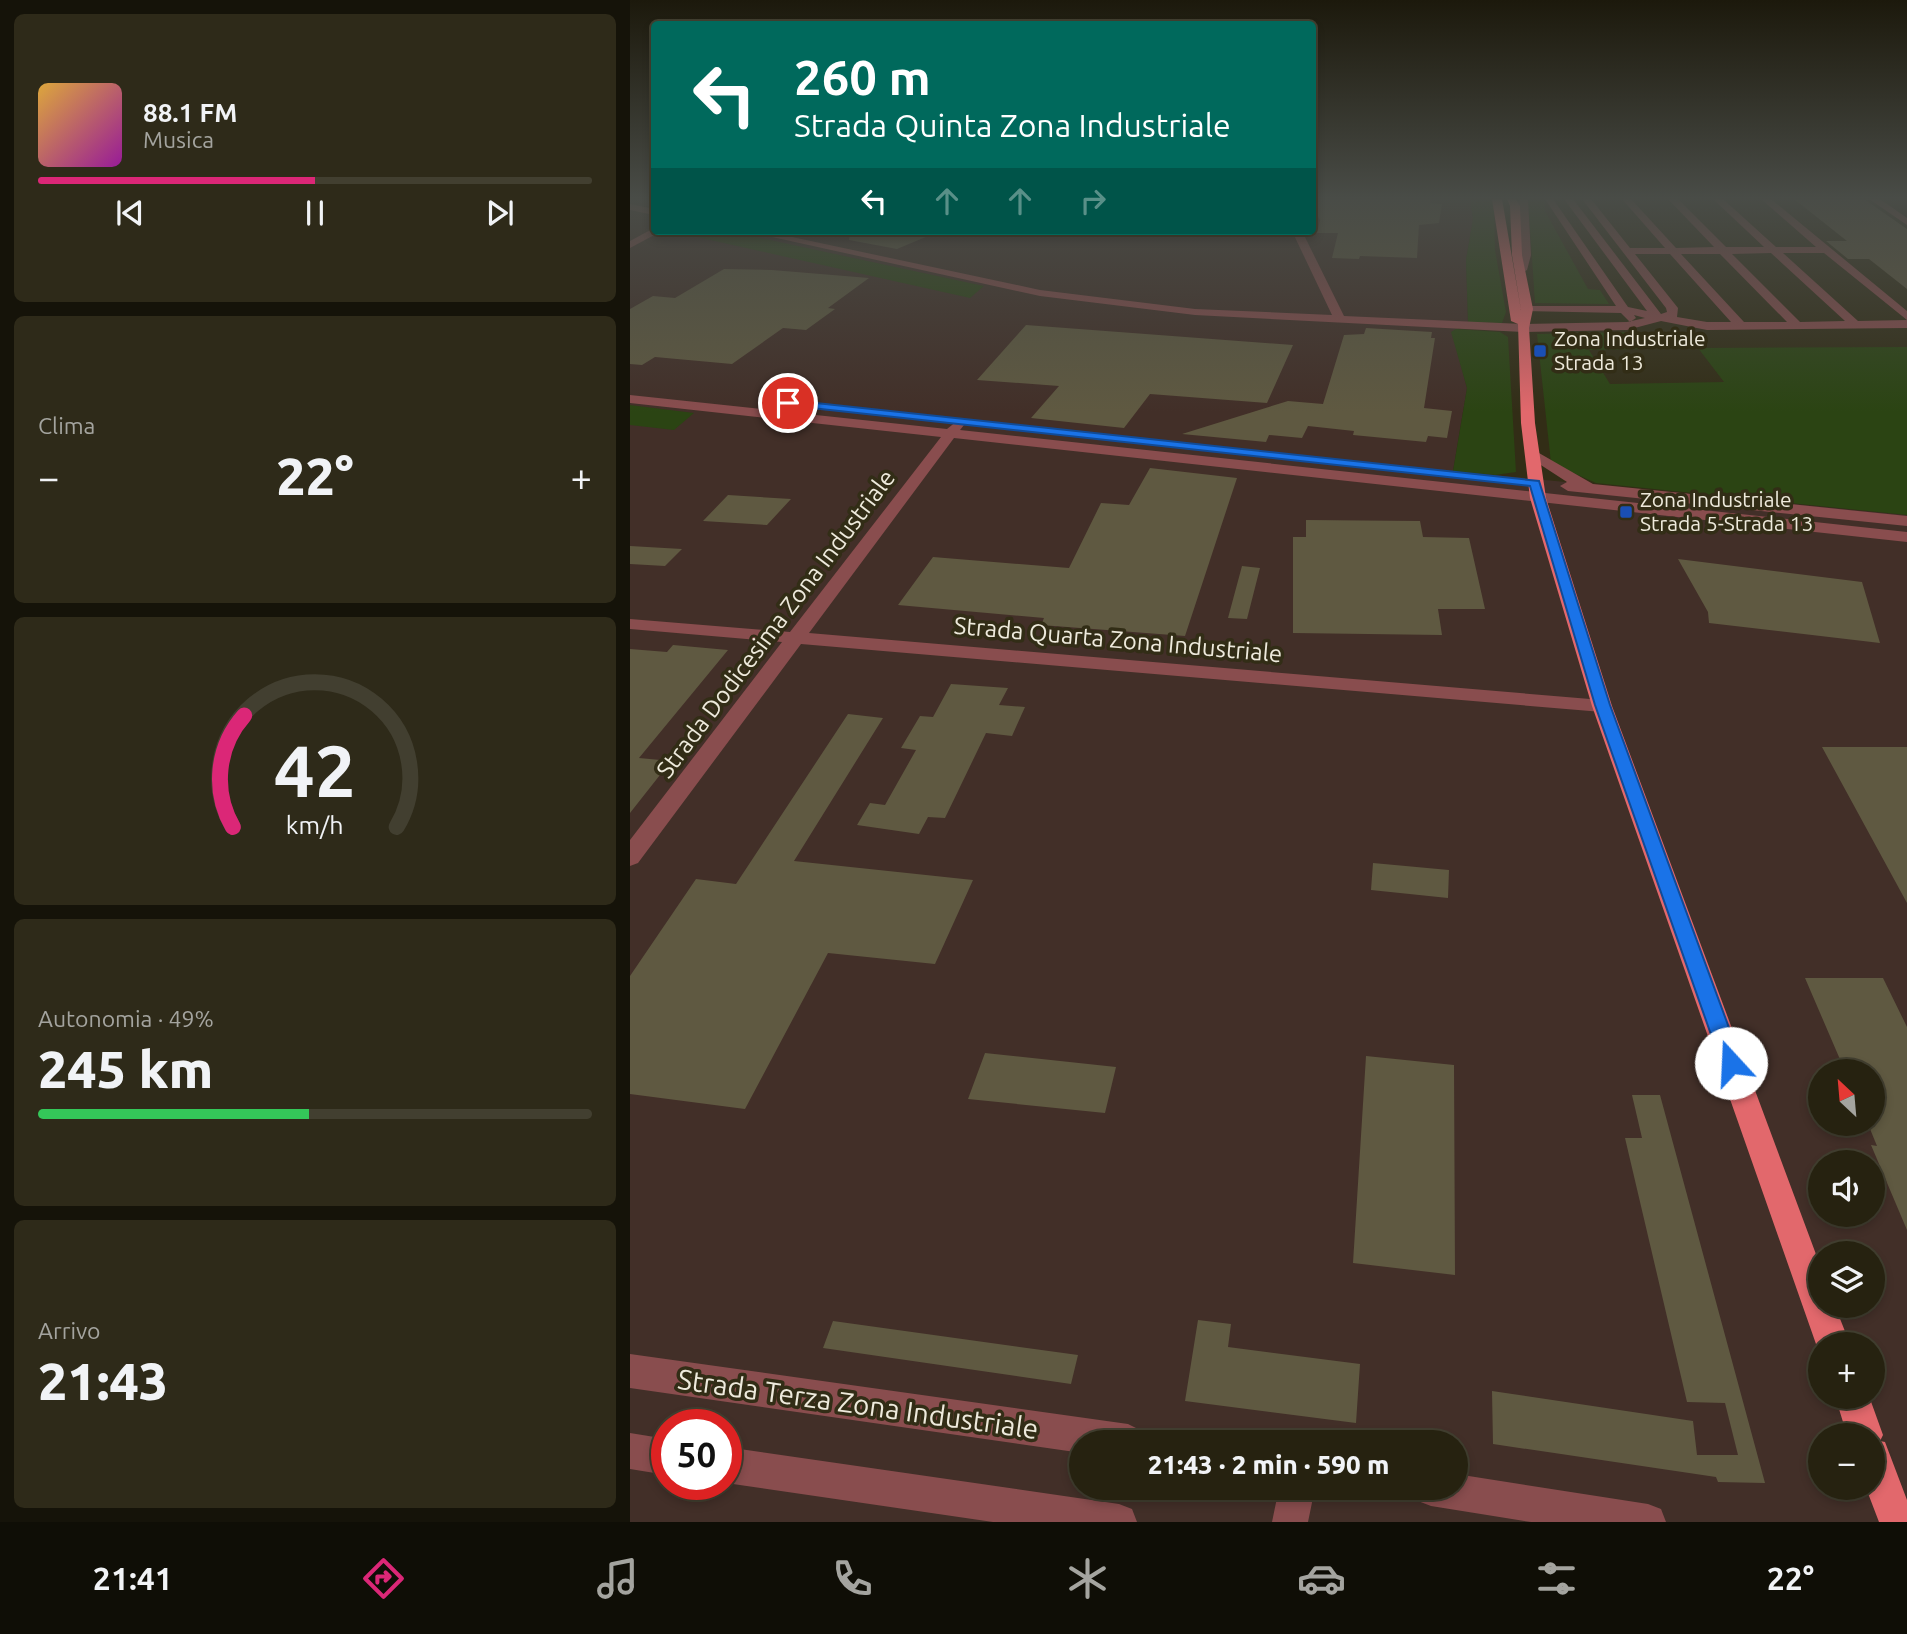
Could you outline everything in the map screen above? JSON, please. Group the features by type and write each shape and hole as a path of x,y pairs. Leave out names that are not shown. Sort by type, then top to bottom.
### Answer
{"main road":[{"path":"1507,270 1514,319 1523,328"},
{"path":"1522,270 1527,309 1523,328 1536,491 1602,705 1829,1332"},
{"path":"1885,1490 1897,1522"}],"street":[{"path":"938,270 1073,298 1195,312 1523,328 1636,325 1661,315 1672,314 1672,308 1641,270"},
{"path":"1316,270 1341,321"},
{"path":"1596,270 1636,325"},
{"path":"1625,270 1661,315"},
{"path":"1690,270 1741,326"},
{"path":"1742,270 1797,325"},
{"path":"1794,270 1856,325"},
{"path":"1850,270 1907,317"},
{"path":"1527,309 1624,310 1661,315 1706,326 1907,324"},
{"path":"630,387 866,411 956,427 1536,491 1907,537"},
{"path":"630,399 853,423 956,427"},
{"path":"853,423 866,411"},
{"name":"Strada Dodicesima Zona Industriale","path":"630,857 956,427"},
{"path":"1532,453 1571,479 1607,490"},
{"path":"1536,491 1607,490 1907,521"},
{"name":"Strada Quarta Zona Industriale","path":"630,624 1602,705"},
{"name":"Strada Terza Zona Industriale","path":"630,1371 1069,1434"},
{"path":"630,1451 651,1454"},
{"path":"742,1467 1119,1522"},
{"path":"1468,1494 1648,1522"},
{"path":"1290,1522 1295,1500"}],"shaded area":[{"path":"630,270 1466,270 1468,322 1452,332 1467,388 1453,471 1907,515 1907,1522 630,1522"}],"green space":[{"path":"845,270 910,270 984,286 970,298"},
{"path":"1466,270 1499,270 1506,312 1502,323 1468,322"},
{"path":"1533,270 1578,270 1588,289 1600,290 1609,304 1535,303"},
{"path":"1456,329 1500,332 1508,337 1516,472 1495,475 1453,471 1467,388 1451,332"},
{"path":"1632,332 1643,349 1589,350 1610,384 1724,382 1698,348 1907,347 1907,515 1596,483 1551,463 1537,334"},
{"path":"630,405 694,413 674,430 630,425"}],"building":[{"path":"722,270 772,270 869,278 828,308 835,309 806,330 783,328 732,364 655,357 642,365 630,364 630,309 653,296 675,298"},
{"path":"1883,270 1907,270 1907,289"},
{"path":"1026,325 1293,345 1267,403 1150,394 1124,428 1031,418 1059,386 977,380"},
{"path":"1366,328 1432,332 1431,338 1435,338 1424,408 1452,411 1447,438 1428,436 1426,442 1353,435 1354,431 1308,426 1302,438 1269,435 1266,442 1182,434 1288,401 1323,404 1344,335 1364,334"},
{"path":"1150,468 1237,478 1185,636 1041,625 1044,618 898,605 933,557 1069,568 1101,503 1129,505"},
{"path":"728,495 791,499 767,525 703,521"},
{"path":"1306,520 1420,521 1423,537 1469,538 1485,609 1438,609 1442,635 1293,633 1293,537 1306,537"},
{"path":"630,546 682,549 665,566 630,564"},
{"path":"1678,559 1862,582 1880,643 1709,623 1708,612"},
{"path":"1242,566 1260,568 1247,619 1228,618"},
{"path":"673,645 728,650 639,758 671,761 630,813 630,649 667,652"},
{"path":"951,684 1008,688 999,705 1025,707 1012,736 986,733 945,818 928,817 919,834 857,825 870,803 885,805 916,750 901,748 920,716 933,717"},
{"path":"848,714 883,718 794,861 973,880 935,964 828,953 745,1109 630,1094 630,976 696,879 736,884"},
{"path":"1822,747 1907,747 1907,903"},
{"path":"1373,863 1449,870 1448,898 1371,890"},
{"path":"1805,978 1883,978 1907,1027 1907,1230 1885,1178 1885,1150 1873,1150 1871,1145 1877,1146 1873,1136 1885,1136 1885,1059 1840,1059"},
{"path":"985,1053 1116,1067 1105,1113 968,1099"},
{"path":"1366,1056 1454,1065 1455,1275 1353,1263"},
{"path":"1632,1095 1660,1095 1765,1483 1718,1482 1716,1477 1493,1444 1492,1391 1693,1421 1697,1455 1738,1455 1725,1403 1687,1402 1625,1138 1642,1138"},
{"path":"1198,1320 1231,1324 1228,1347 1360,1364 1356,1423 1185,1401"},
{"path":"833,1321 1078,1355 1071,1384 823,1348"}],"place":[{"name":"Zona Industriale Strada 13","path":"1540,351"},
{"name":"Zona Industriale Strada 5-Strada 13","path":"1626,512"}],"route":[{"path":"788,403 1535,483 1602,705 1731,1063"}]}
